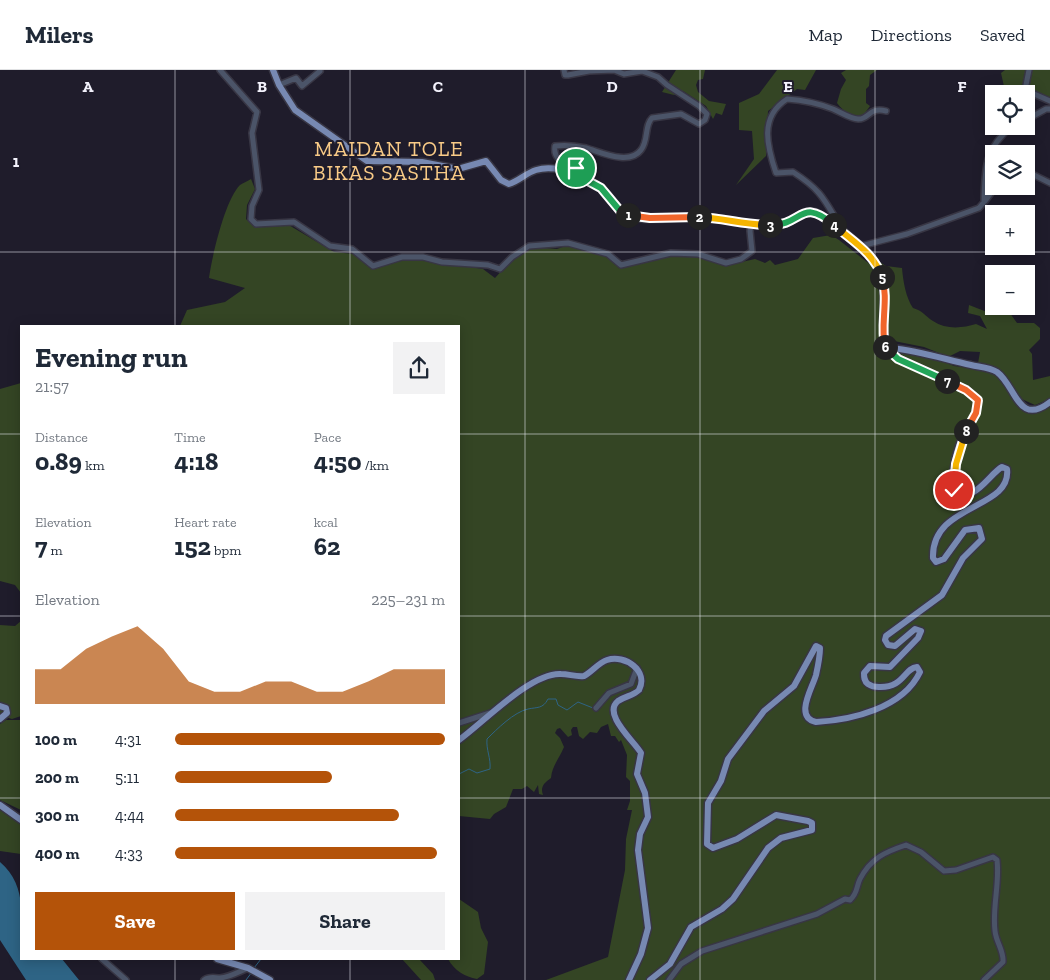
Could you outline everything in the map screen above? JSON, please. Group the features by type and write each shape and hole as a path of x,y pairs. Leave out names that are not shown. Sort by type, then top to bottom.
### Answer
{"main road":[{"path":"273,70 279,85 295,110 367,161 422,162 458,169 486,161 501,180 509,184 530,172 546,168 564,171 601,188 621,212 637,218 700,217 751,225 784,224 803,213 811,212 824,217 861,246 878,266 884,282 885,346 891,355 966,390 978,400 976,413 964,434 958,452 954,490 962,494 977,490 1002,467 1007,469 1007,476 995,495 957,516 940,530 933,547 933,558 936,562 944,559 965,530 979,528 982,539 963,558 942,595 885,638 888,645 896,646 913,630 918,629 921,633 918,638 890,667 870,666 864,673 866,682 869,685 887,687 897,684 911,668 916,667 920,672 912,686 892,700 852,718 821,722 810,721 806,716 806,705 820,655 820,648 816,646 794,686 764,711 738,742 708,803 707,844 713,848 725,845 776,815 808,821 812,823 812,830 781,838 768,848 734,898 722,909 691,927 670,964 650,980"},
{"path":"884,338 892,348 918,351 990,369 1003,379 1020,404 1025,407 1036,410 1050,402"},
{"path":"460,739 478,727 490,713 532,684 549,676 561,674 584,676 605,660 612,659 625,662 637,668 643,681 636,693 617,702 613,711 615,719 641,753 637,774 645,793 648,812 638,845 648,928 641,954 629,980"},
{"path":"0,706 6,708 7,713 0,719"},
{"path":"0,805 20,819"},
{"path":"220,960 248,968 270,980"}],"street":[{"path":"220,70 257,112 252,133 259,190 252,206 251,219 256,224 294,222 330,246 352,249 373,266 402,258 423,257 442,262 479,264 500,269 512,257 529,246 558,245 568,242 608,254 621,265 677,253 698,254 726,263 741,259 752,251 751,225"},
{"path":"564,70 565,75 568,76 590,71 614,70 624,74 642,71 658,77 667,86 699,106 707,114 705,120 699,124 681,114 652,118 648,122 644,146 632,156 616,157 585,148 555,146 554,155 557,159 576,168 588,181"},
{"path":"1029,70 1025,90 1050,100"},
{"path":"279,85 296,78 302,86 320,71"},
{"path":"845,235 821,194 793,172 776,173 768,150 769,117 776,106 787,100 831,108 858,119 864,118 869,112 878,109 886,111"},
{"path":"1035,115 1046,109 1050,110"},
{"path":"984,202 985,167 997,138 1001,135"},
{"path":"1035,176 1050,183"},
{"path":"861,246 927,227 979,208 989,195"},
{"path":"596,708 616,688 631,684 637,668"},
{"path":"460,723 490,713"},
{"path":"669,980 681,964 702,951 817,914 845,899 850,900 856,895 860,879 881,853 906,845 921,852 944,871 956,870 993,856 997,860 998,877 994,899 995,933 1003,962 984,980"},
{"path":"103,960 126,980"},
{"path":"204,980 208,977 221,978 234,975 248,968"}],"green space":[{"path":"676,70 705,70 703,79 698,80 696,85 698,92 709,101 726,104 722,115 716,113 713,119 706,106 683,91 674,95 662,92"},
{"path":"777,70 816,70 805,90 797,89 768,111 766,156 736,185 754,159 752,131 739,130 739,103 759,94"},
{"path":"846,70 877,70 870,75 869,86 866,89 866,103 870,106 862,117 848,113 837,103 846,80 841,73"},
{"path":"1005,70 1050,70 1050,98 1035,93 1035,85 1004,85 1001,73"},
{"path":"251,179 255,189 247,205 246,219 250,223 287,224 334,252 354,254 372,268 401,261 424,260 483,269 495,278 514,257 534,247 557,249 568,245 605,255 622,268 672,256 700,256 724,266 755,259 765,263 770,260 775,265 798,259 813,238 831,235 872,266 882,303 879,342 885,347 927,355 954,366 977,369 980,352 960,351 950,356 924,347 889,340 886,288 879,268 873,258 886,266 902,268 905,289 913,308 938,324 954,327 976,324 987,329 980,316 968,313 969,305 985,311 985,315 1011,315 1017,323 1034,323 1040,328 1040,339 1029,350 1032,354 1033,380 1050,376 1050,399 1035,405 1017,397 1013,399 1024,410 1034,412 1050,407 1050,980 546,980 608,957 625,870 626,839 632,810 627,810 630,801 630,781 626,777 627,755 621,740 619,742 615,736 611,736 608,724 601,727 597,733 590,732 583,739 579,736 577,727 573,727 571,730 572,735 568,737 560,728 557,729 555,733 560,738 564,747 554,766 551,778 543,785 543,795 539,794 538,785 534,792 527,786 522,789 513,789 506,807 494,814 490,819 460,816 460,325 180,325 187,310 225,302 245,288 209,278 224,215 234,192 240,185"},
{"path":"20,383 20,592 15,585 0,581 0,389"},
{"path":"20,622 20,716 12,719 0,715 0,625 15,626"},
{"path":"6,720 20,720 20,810 0,800 0,724"},
{"path":"0,806 20,821 20,854 0,851"},
{"path":"460,900 478,912 481,928 488,942 484,974 477,979 468,977 453,966 449,960 460,960"},
{"path":"403,960 420,960 433,974 435,980 421,980"}],"water":[{"path":"0,862 16,882 19,894 20,960 63,960 79,980 26,980 0,940"}],"waterway":[{"path":"460,774 469,769 477,773 490,769 487,739 506,721 523,711 542,706 548,699 556,699 558,705 567,710 578,702 593,708"},
{"path":"254,968 260,960"},
{"path":"246,980 252,972"}],"district":[{"name":"MAIDAN TOLE BIKAS SASTHA","path":"389,161"}],"route":[{"path":"576,168 588,181 601,188 621,212 629,216 637,218 722,218 751,225 778,225 790,222 803,213 811,212 824,217 861,246 878,266 884,282 885,310 883,332 887,351 898,359 966,390 975,395 978,400 976,413 964,434 958,452 954,490"}]}
